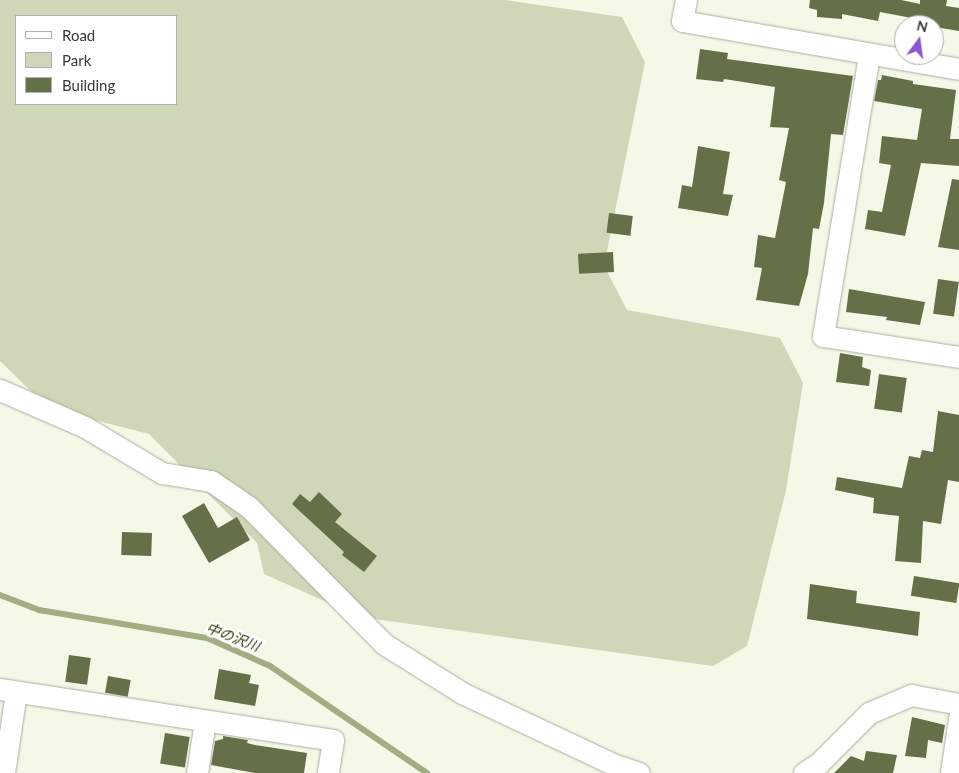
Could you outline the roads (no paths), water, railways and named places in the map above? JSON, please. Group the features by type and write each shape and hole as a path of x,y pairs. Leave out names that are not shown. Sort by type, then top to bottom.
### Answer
{"street":[{"path":"686,0 682,21 869,55 959,69"},
{"path":"869,55 824,336 959,356"},
{"path":"0,390 85,427 162,473 211,481 249,508 384,644 462,693 615,765 639,773"},
{"path":"4,773 8,691 334,740 328,773"},
{"path":"804,773 819,763 869,712 911,695 959,704"},
{"path":"951,773 959,718"},
{"path":"197,773 205,721"}],"waterway":[{"name":"中の沢川","path":"0,595 39,610 207,638 270,666 427,773"}]}
